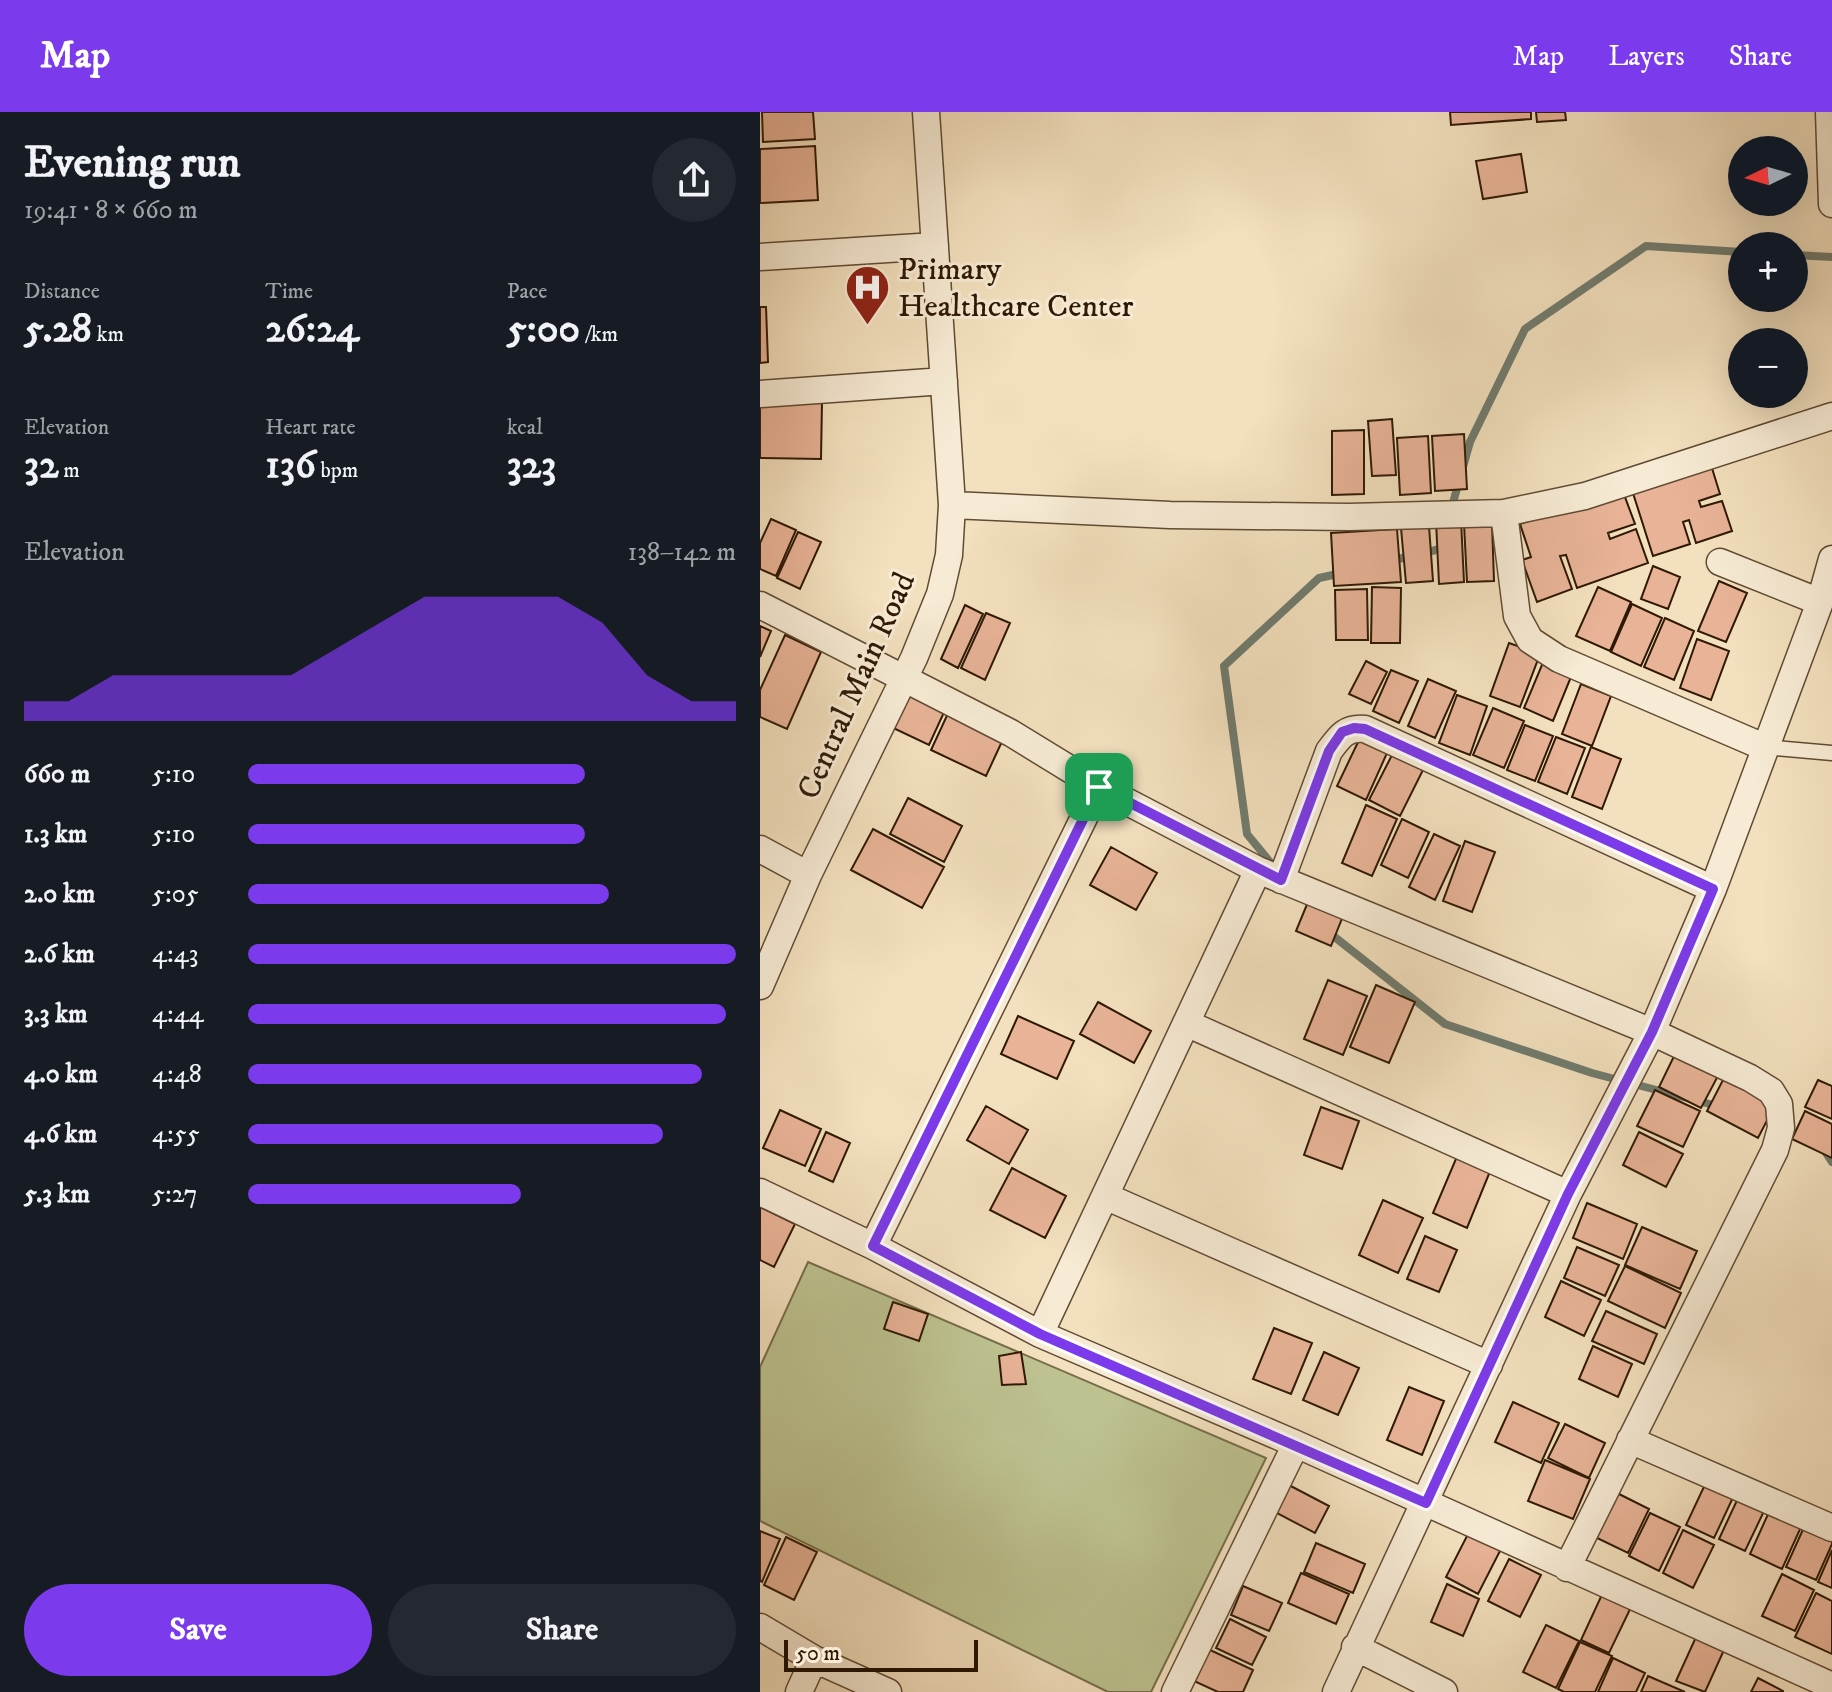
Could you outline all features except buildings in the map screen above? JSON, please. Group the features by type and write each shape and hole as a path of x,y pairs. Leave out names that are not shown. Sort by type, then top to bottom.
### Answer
{"street":[{"name":"Central Main Road","path":"760,986 808,875 904,680 940,594 949,555 952,505 926,112"},
{"path":"1829,112 1832,204"},
{"path":"760,257 935,246"},
{"path":"760,394 944,381"},
{"path":"952,505 1170,515 1349,517 1504,513 1585,496 1832,416"},
{"path":"1504,513 1517,616 1530,640 1559,659 1764,747"},
{"path":"1336,1692 1568,1194 1652,1032 1713,889 1820,602 1832,559"},
{"path":"1720,562 1820,602"},
{"path":"760,605 1011,733 1099,787 1270,875 1652,1032 1771,1091 1779,1104 1781,1128 1775,1150 1567,1568"},
{"path":"1040,1334 1186,1023 1270,875 1329,751 1342,732 1354,728 1365,729 1713,889"},
{"path":"873,1246 1099,787"},
{"path":"760,849 808,875"},
{"path":"1186,1023 1568,1194"},
{"path":"760,1192 873,1246 1040,1334 1296,1444 1832,1686"},
{"path":"1105,1196 1489,1365"},
{"path":"1630,1440 1832,1528"},
{"path":"1175,1692 1296,1444"},
{"path":"760,1627 814,1659 888,1692"},
{"path":"1355,1647 1444,1692"},
{"path":"799,1692 814,1659"}],"lane":[{"path":"1764,747 1832,753"}],"green space":[{"path":"808,1262 1266,1458 1151,1692 1108,1692 760,1521 760,1367"}],"waterway":[{"path":"1463,467 1470,442 1525,329 1646,246 1728,251"},
{"path":"1808,256 1832,257"},
{"path":"1451,510 1459,481"},
{"path":"1390,561 1440,549 1442,542"},
{"path":"1275,868 1247,834 1224,666 1319,578 1342,573"},
{"path":"1327,931 1445,1024 1592,1073 1721,1107"},
{"path":"1823,1148 1832,1162"}],"place":[{"name":"Primary Healthcare Center","path":"867,327"}],"route":[{"path":"1354,728 1365,729 1713,889 1652,1032 1568,1194 1426,1503 1040,1334 873,1246 1099,787 1281,880 1329,751 1342,732 1354,728"}]}
